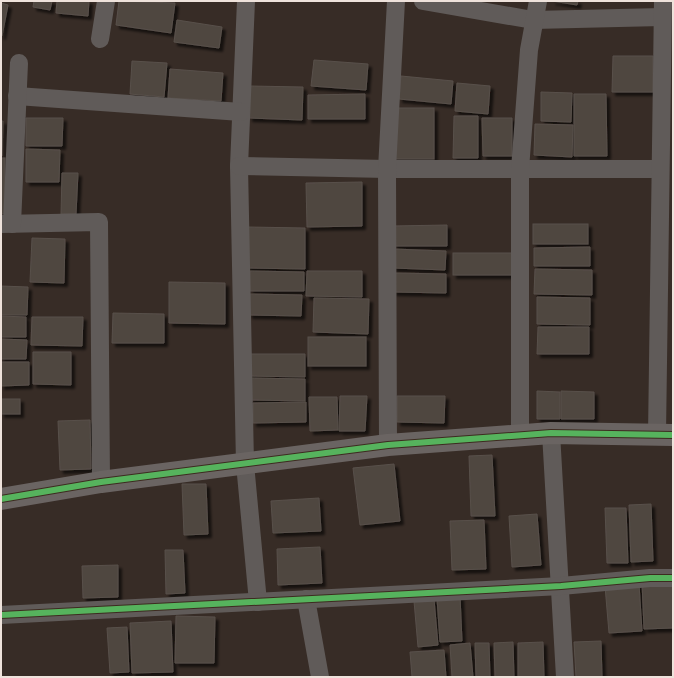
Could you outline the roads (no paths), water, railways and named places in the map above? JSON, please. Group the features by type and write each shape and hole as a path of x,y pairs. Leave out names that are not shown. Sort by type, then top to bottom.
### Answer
{"street":[{"path":"100,39 106,1"},
{"path":"246,1 239,166 245,464 258,602"},
{"path":"388,446 387,169 396,1"},
{"path":"1,499 101,482 388,446 551,433 665,435 660,169 662,9 534,20 423,1"},
{"path":"520,436 520,169 529,50 538,1"},
{"path":"19,63 6,224 99,222 101,482"},
{"path":"17,96 242,112"},
{"path":"239,166 387,169 660,169"},
{"path":"551,433 561,586 565,677"},
{"path":"1,615 561,586 650,578 673,578"},
{"path":"306,599 320,677"}]}
